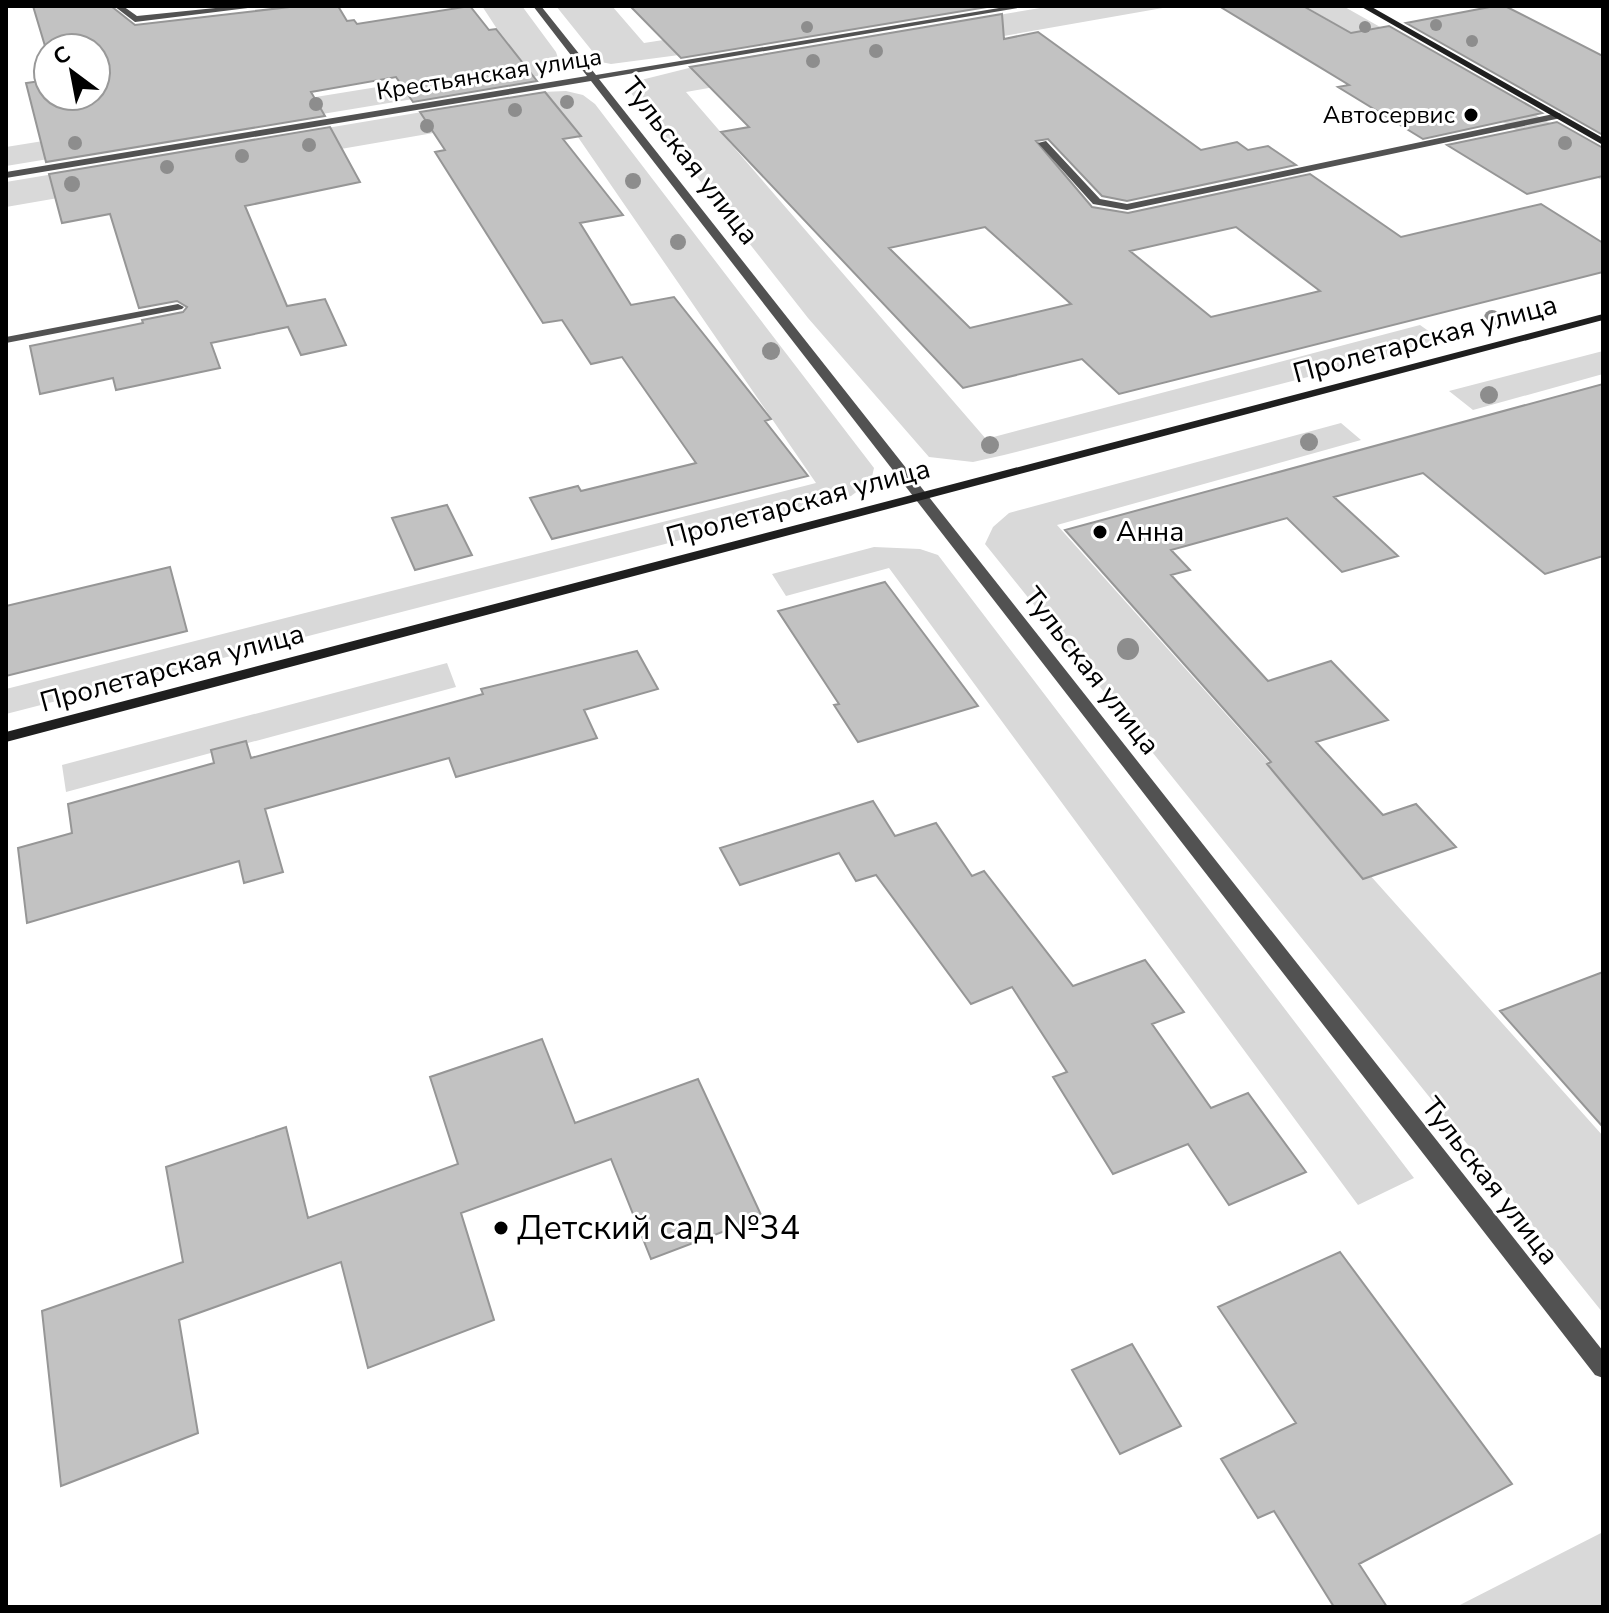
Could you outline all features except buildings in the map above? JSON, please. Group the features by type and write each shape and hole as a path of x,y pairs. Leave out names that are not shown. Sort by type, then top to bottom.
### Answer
{"street":[{"path":"118,6 135,19 259,6"},
{"name":"Тульская улица","path":"537,6 1603,1368"},
{"name":"Крестьянская улица","path":"6,175 1026,6"},
{"path":"1364,6 1603,142"},
{"path":"1043,143 1097,202 1127,207 1558,116"},
{"path":"6,340 178,307"},
{"name":"Пролетарская улица","path":"6,737 1603,317"}],"shaded area":[{"path":"482,6 522,6 556,52 560,64 545,74 510,83 6,166 6,147 520,64"},
{"path":"556,6 612,6 644,43 740,28 717,50 611,64 601,62"},
{"path":"1052,6 1174,6 686,92 986,439 1420,325 1444,342 973,462 929,457 808,318 627,88 637,81 709,63"},
{"path":"1305,6 1343,6 1603,153 1603,181"},
{"path":"566,91 583,95 595,104 874,468 871,481 851,496 6,714 6,689 816,483 560,111 6,207 6,182 542,92"},
{"path":"1603,351 1603,374 1473,410 1449,391"},
{"path":"1341,423 1361,440 1057,525 1603,1136 1603,1313 985,544 993,527 1009,513"},
{"path":"874,547 920,549 938,555 1414,1178 1358,1205 889,568 786,596 772,574"},
{"path":"447,663 456,687 66,792 62,765"},
{"path":"1603,1532 1603,1607 1456,1607"}],"place":[{"name":"Автосервис","path":"1471,115"},
{"name":"Анна","path":"1100,532"},
{"name":"Детский сад №34","path":"501,1228"}]}
